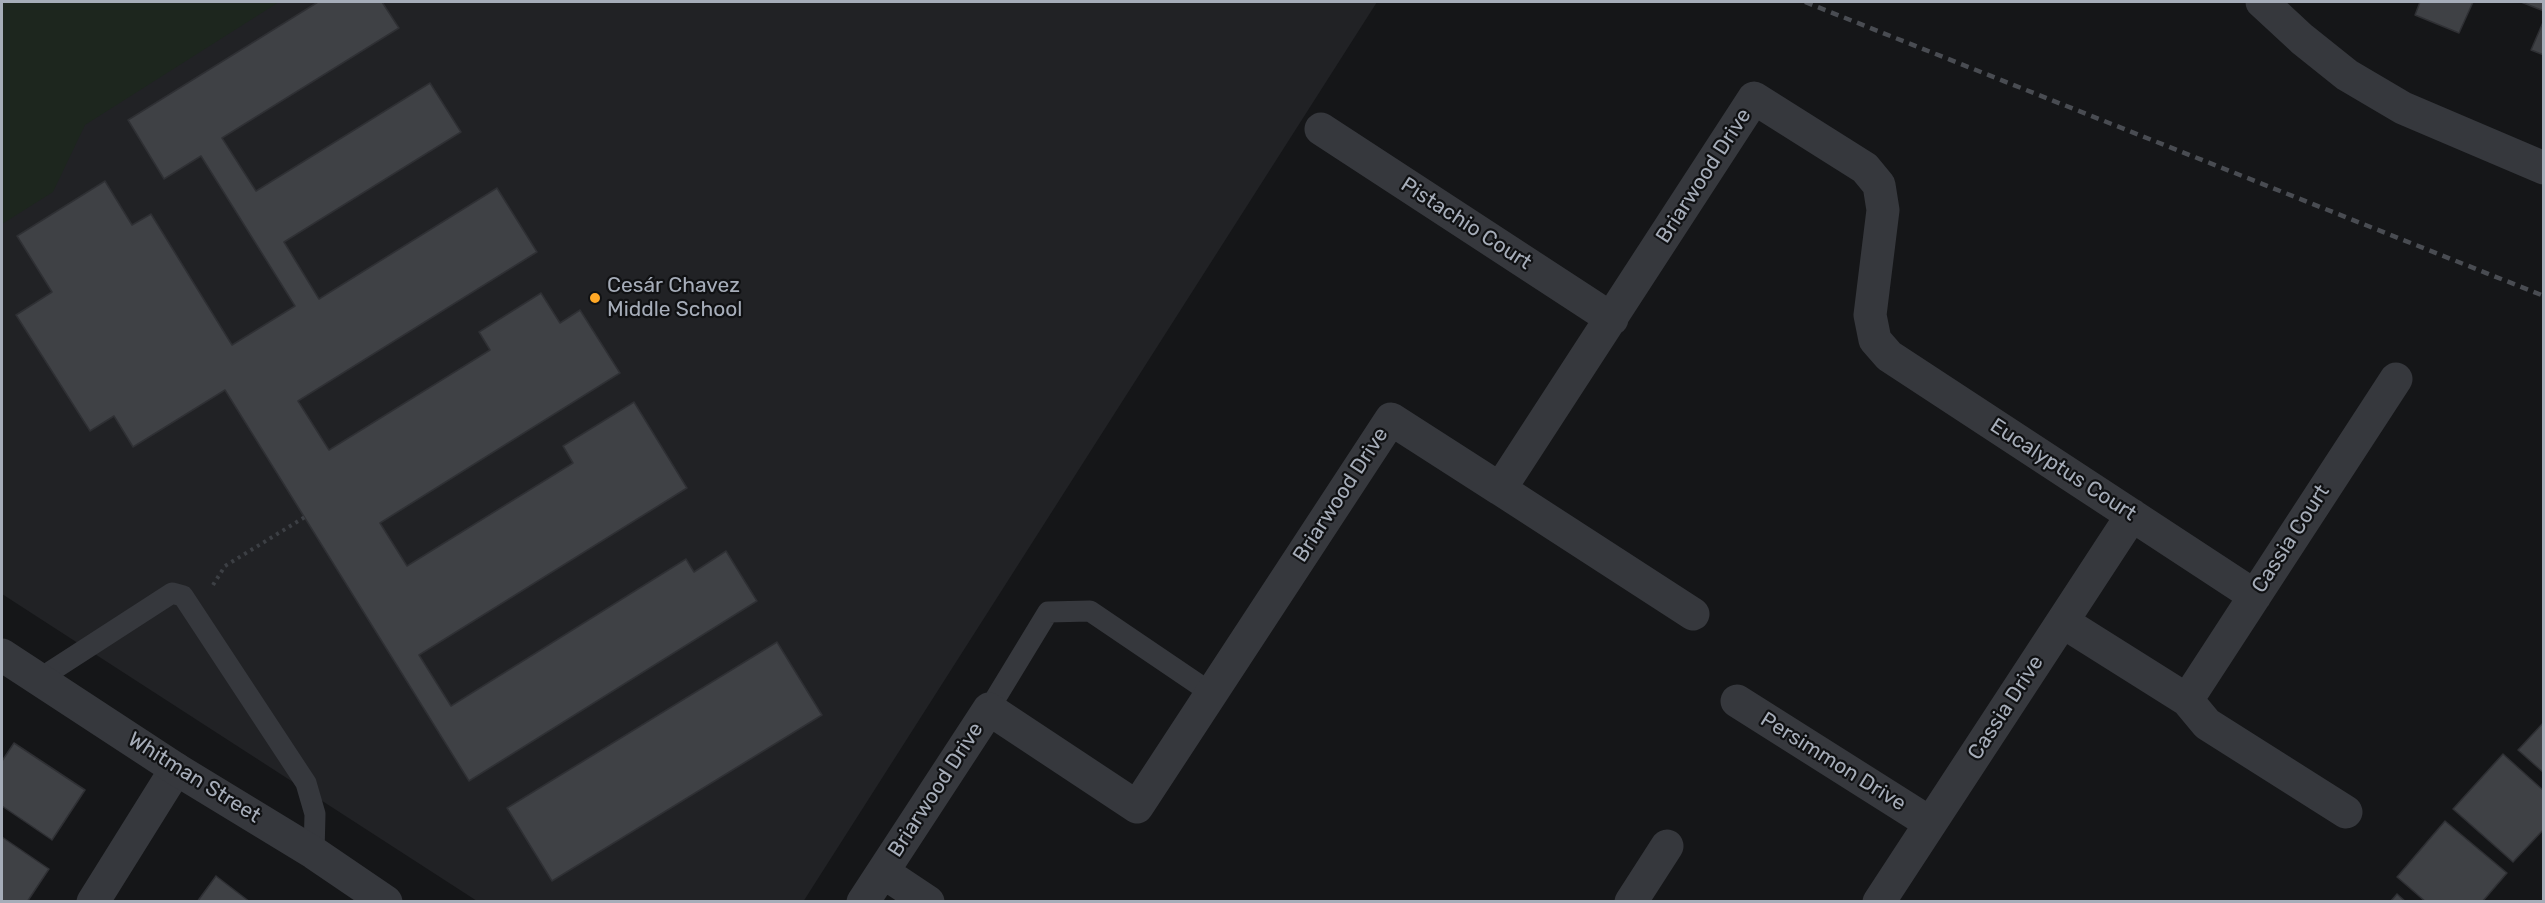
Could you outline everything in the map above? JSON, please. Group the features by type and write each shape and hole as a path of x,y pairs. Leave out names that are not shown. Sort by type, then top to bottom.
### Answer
{"street":[{"path":"2262,2 2302,39 2347,75 2403,108 2544,168"},
{"name":"Briarwood Drive","path":"864,902 989,709 1137,807 1391,419 1500,489 1754,98 1864,168 1879,185 1883,210 1870,315 1875,340"},
{"name":"Pistachio Court","path":"1321,129 1612,319"},
{"name":"Eucalyptus Court","path":"1875,340 1889,356 2254,596"},
{"name":"Cassia Court","path":"2187,699 2396,379"},
{"path":"1500,489 1693,614"},
{"name":"Cassia Drive","path":"1879,902 2132,515"},
{"path":"2063,622 2187,699 2207,724 2346,812"},
{"name":"Whitman Street","path":"2,655 176,769 315,853 386,902"},
{"name":"Persimmon Drive","path":"1737,701 1930,823"},
{"path":"93,902 176,769"},
{"path":"1631,902 1667,846"},
{"path":"883,872 928,902"}],"lane":[{"path":"39,679 172,593 183,596 306,783 315,814 315,853"},
{"path":"989,709 1048,612 1090,611 1211,693"}],"path":[{"path":"225,566 305,517"}],"shaded area":[{"name":"Cesár Chavez Middle School","path":"2,2 1377,2 803,902 477,901 2,594"},
{"path":"2,2 279,2 85,125 53,192 2,224"}],"building":[{"path":"318,2 382,2 399,28 222,138 256,191 430,83 461,132 284,242 319,299 497,188 537,252 298,401 329,450 490,350 479,332 541,293 560,323 580,310 620,373 380,523 407,566 573,463 563,446 634,402 687,488 419,655 451,706 686,559 694,572 726,551 757,601 469,781 225,390 133,447 114,416 90,431 16,315 52,292 17,236 105,181 132,225 151,214 232,345 295,306 201,156 164,179 128,120"},
{"path":"2420,2 2473,2 2459,33 2415,15"},
{"path":"2521,2 2544,2 2544,11"},
{"path":"2544,20 2544,55 2531,50"},
{"path":"777,642 822,715 552,881 507,808"},
{"path":"2544,722 2544,773 2518,750"},
{"path":"14,743 85,790 52,840 2,806 2,761"},
{"path":"2503,754 2544,791 2544,829 2513,862 2453,809"},
{"path":"2445,821 2507,873 2482,902 2426,902 2397,877"},
{"path":"2,837 49,869 27,902 2,902"},
{"path":"216,876 250,902 197,902"},
{"path":"2397,894 2406,902 2390,902"}],"railway":[{"path":"1805,2 2544,296"}],"place":[{"name":"Cesár Chavez Middle School","path":"595,298"}]}
